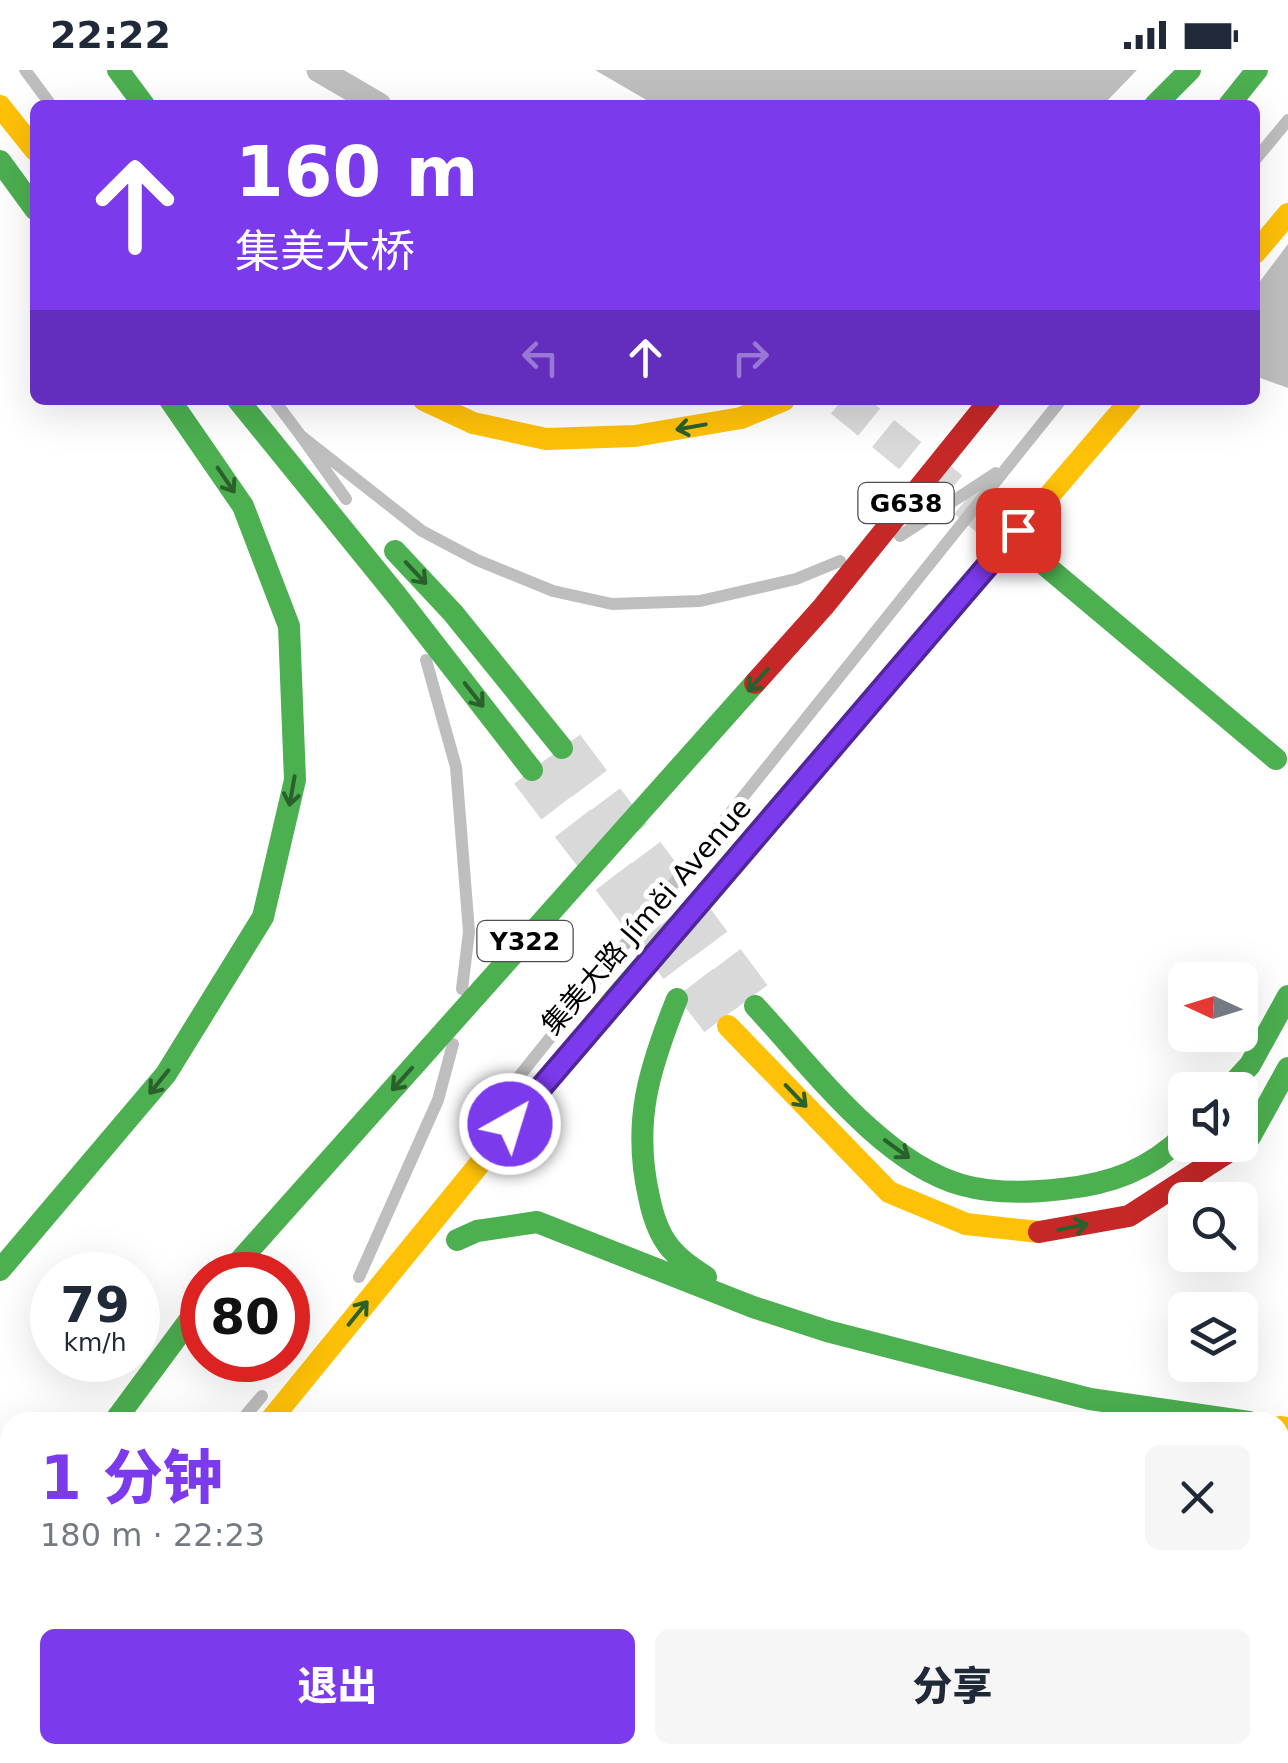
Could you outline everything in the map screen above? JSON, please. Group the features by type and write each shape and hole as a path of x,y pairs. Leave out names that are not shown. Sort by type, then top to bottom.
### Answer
{"main road":[{"path":"118,70 140,100"},
{"path":"1160,100 1190,70"},
{"path":"1232,100 1257,70"},
{"path":"0,106 30,144"},
{"path":"0,161 30,202"},
{"path":"1260,247 1288,214"},
{"path":"0,1270 166,1074 263,917 295,780 289,626 243,506 173,405"},
{"path":"242,405 532,770"},
{"path":"258,405 365,524 453,612 562,748"},
{"path":"435,405 473,423 546,439 635,436 741,418 772,405"},
{"name":"G638","path":"823,607 986,405"},
{"name":"集美大路 Jíměi Avenue","path":"274,1412 286,1384 1126,405"},
{"path":"1039,560 1276,759"},
{"name":"Y322","path":"248,1252 823,607"},
{"path":"1244,1072 1288,996"},
{"path":"677,998 656,1052 643,1101 643,1154 650,1203 672,1251 753,1307"},
{"path":"755,1006 893,1150 956,1184 1029,1194 1126,1179 1168,1153"},
{"path":"728,1026 889,1192 966,1224 1044,1233 1129,1216 1213,1162"},
{"path":"1258,1122 1288,1068"},
{"path":"457,1240 477,1232 537,1222 753,1307 950,1365 1090,1399 1180,1412"},
{"path":"121,1412 180,1333"}],"street":[{"path":"319,70 370,100"}],"lane":[{"path":"25,70 46,100"},
{"path":"1260,154 1288,120"},
{"path":"278,405 365,524 424,653 456,767 470,932 457,1030 438,1100 359,1277"},
{"path":"457,1154 1057,405"},
{"path":"301,436 422,531 477,560 553,591 612,604 700,601 796,579 911,532 1010,464"},
{"path":"347,1292 396,1231"},
{"path":"252,1412 286,1384"}],"shaded area":[{"path":"595,70 1288,70 1288,388 1260,378 1260,100 646,100"}],"pier":[{"path":"1137,70 1288,70 1288,244 1260,281 1260,100 1108,100"}],"tunnel":[{"path":"848,405 1031,554"},
{"path":"562,748 755,1006"},
{"path":"532,770 728,1026"}],"traffic: fast":[{"path":"118,70 140,100"},
{"path":"1160,100 1190,70"},
{"path":"1233,100 1257,70"},
{"path":"0,161 30,202"},
{"path":"0,1270 166,1074 263,917 295,780 289,626 243,506 173,405"},
{"path":"242,405 532,770"},
{"path":"610,1004 1036,511"},
{"path":"395,551 453,613 562,748"},
{"path":"1039,560 1276,759"},
{"path":"248,1252 755,683"},
{"path":"1244,1072 1288,996"},
{"path":"677,999 646,1096 644,1170 661,1234 679,1257 706,1277"},
{"path":"755,1006 876,1134 932,1173 962,1185 1024,1192 1097,1183 1143,1166 1168,1149"},
{"path":"1258,1122 1288,1068"},
{"path":"457,1240 477,1231 537,1222 753,1307 827,1331 1090,1399 1180,1412"},
{"path":"121,1412 180,1333"}],"traffic: slow":[{"path":"0,106 30,144"},
{"path":"1260,247 1288,214"},
{"path":"435,405 473,423 546,439 635,436 741,418 772,405"},
{"path":"1036,511 1127,405"},
{"path":"277,1412 610,1004"},
{"path":"728,1026 889,1192 966,1224 1039,1232"}],"traffic: jam":[{"path":"755,683 823,607 986,405"},
{"path":"1039,1232 1129,1216 1213,1162"}],"route":[{"path":"510,1124 1018,530"}]}
